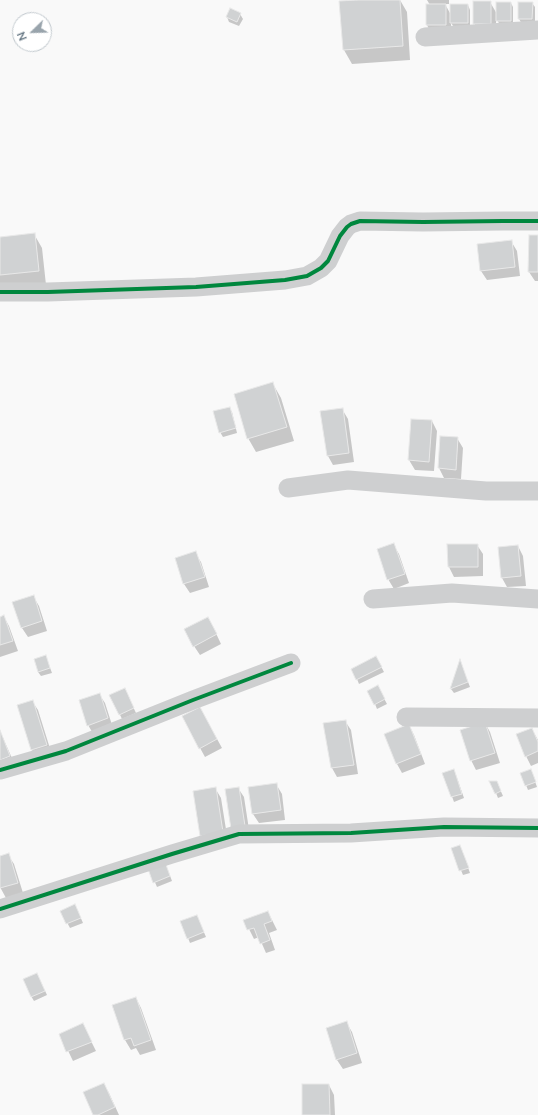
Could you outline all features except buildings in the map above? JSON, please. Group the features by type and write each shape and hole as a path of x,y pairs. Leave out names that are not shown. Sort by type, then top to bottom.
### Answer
{"street":[{"path":"425,37 538,30"},
{"path":"0,292 40,293 196,287 285,280 307,276 321,268 328,261 340,236 347,227 360,221 538,221"},
{"path":"288,488 348,480 486,491 538,491"},
{"path":"373,599 452,593 538,599"},
{"path":"0,770 66,752 193,700 292,663"},
{"path":"406,717 538,718"},
{"path":"0,909 239,834 351,833 444,827 538,828"}],"cycle path":[{"path":"0,292 48,292 196,287 285,280 307,276 321,268 328,261 340,236 347,227 360,221 538,221"},
{"path":"0,770 66,751 193,700 291,663"},
{"path":"0,909 239,834 351,833 444,827 538,828"}]}
